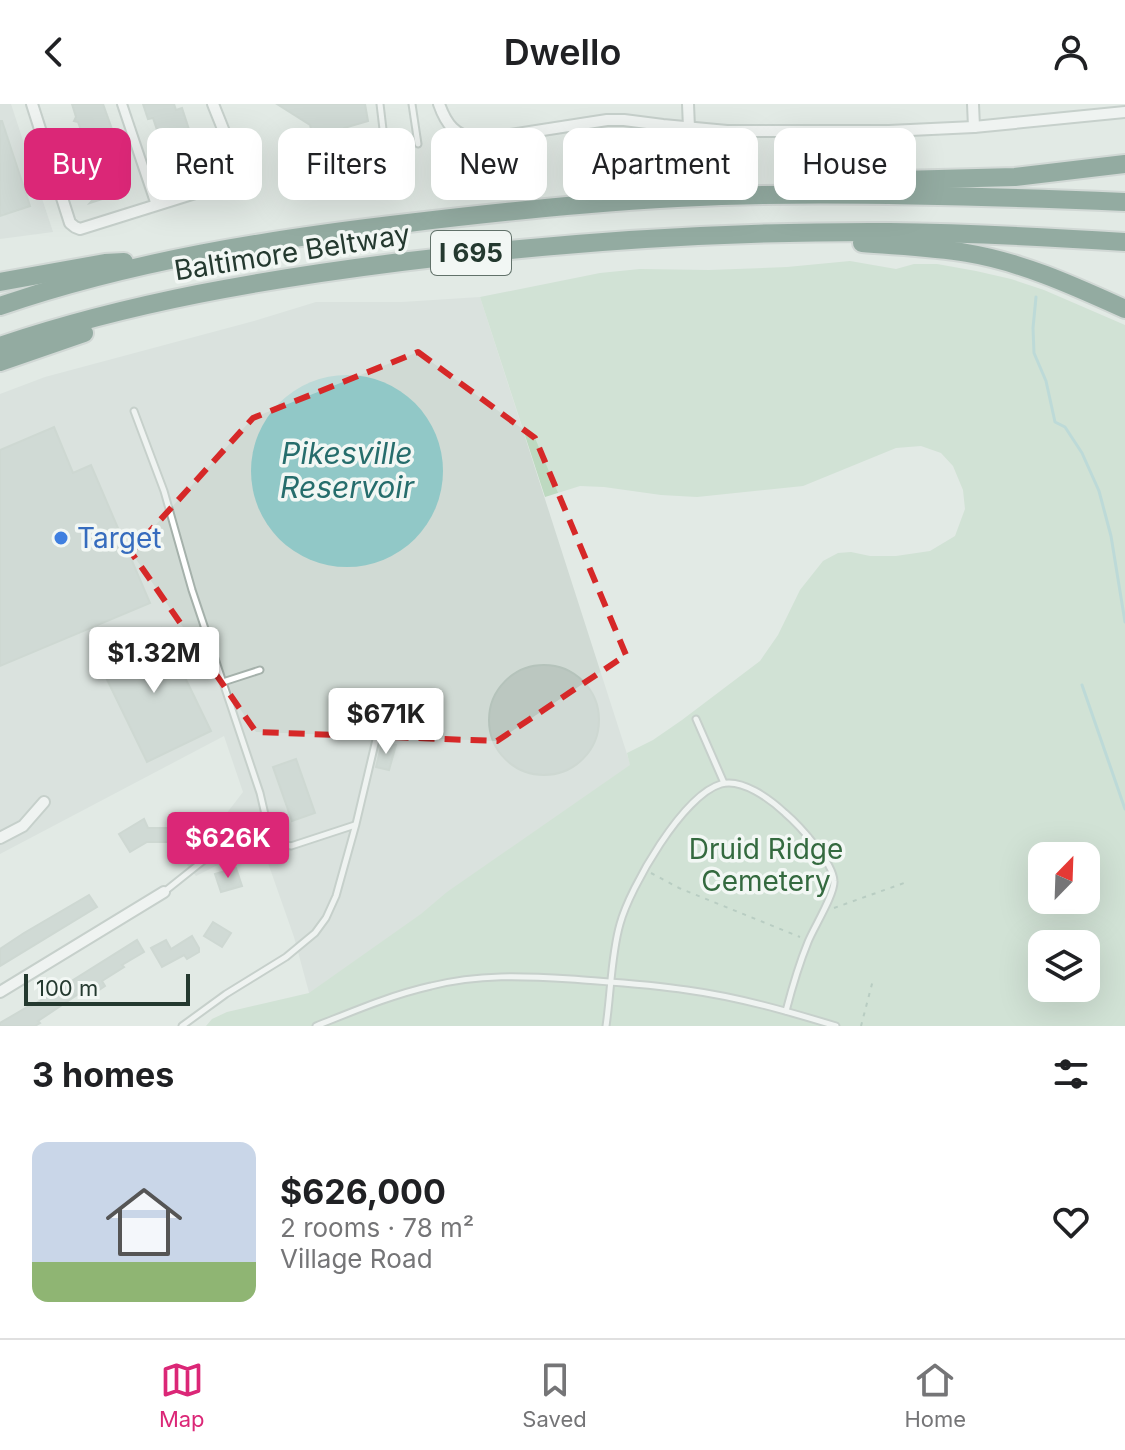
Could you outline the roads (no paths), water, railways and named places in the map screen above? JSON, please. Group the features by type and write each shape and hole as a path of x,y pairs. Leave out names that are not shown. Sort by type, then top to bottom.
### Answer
{"highway":[{"path":"761,195 900,180 1015,177 1125,164"},
{"name":"Baltimore Beltway","path":"0,306 179,258 285,239 464,216 670,199 761,195 890,195 1125,202"},
{"name":"Baltimore Beltway","path":"0,346 180,296 283,278 465,254 620,241 764,234 889,232 1125,242"},
{"path":"764,234 968,253 1036,272 1125,309"},
{"path":"0,282 105,263 179,258"},
{"path":"0,362 117,322 180,296"}],"street":[{"path":"32,104 70,223 80,229 224,184 233,176 234,164 213,104"},
{"path":"122,104 156,205"},
{"path":"439,104 444,119 454,131 478,140 607,120 689,128 688,104"},
{"path":"973,104 974,127"},
{"path":"758,131 889,131 974,127 1125,112"},
{"path":"0,838 23,826 44,802"},
{"path":"0,992 164,892"}],"lane":[{"path":"380,104 383,128"},
{"path":"412,104 418,144"},
{"path":"134,411 164,491 192,590 260,793 267,823 278,841 291,846 356,824"},
{"path":"223,682 260,670"},
{"path":"696,719 724,783"},
{"path":"182,1026 286,957 315,933 332,908 378,731"},
{"path":"606,1026 616,939 630,896 671,829 708,791 724,783 744,787 767,798 788,816 826,861 833,877 833,890 808,940 786,1011"},
{"path":"164,892 233,837 245,829 267,823"},
{"path":"316,1026 334,1023 383,999 433,985 521,975 686,990 786,1011 836,1026"}],"water":[{"name":"Pikesville Reservoir","path":"347,375 384,382 415,403 436,434 443,471 436,508 415,539 384,560 347,567 310,560 279,539 258,508 251,471 258,434 279,403 310,382"}],"waterway":[{"path":"1036,297 1034,353 1046,381 1055,422 1065,427 1082,453 1099,491 1111,536 1125,622"},
{"path":"1082,685 1125,809"}],"place":[{"name":"Target","path":"61,538"}],"park label":[{"name":"Druid Ridge Cemetery","path":"766,865"}]}
